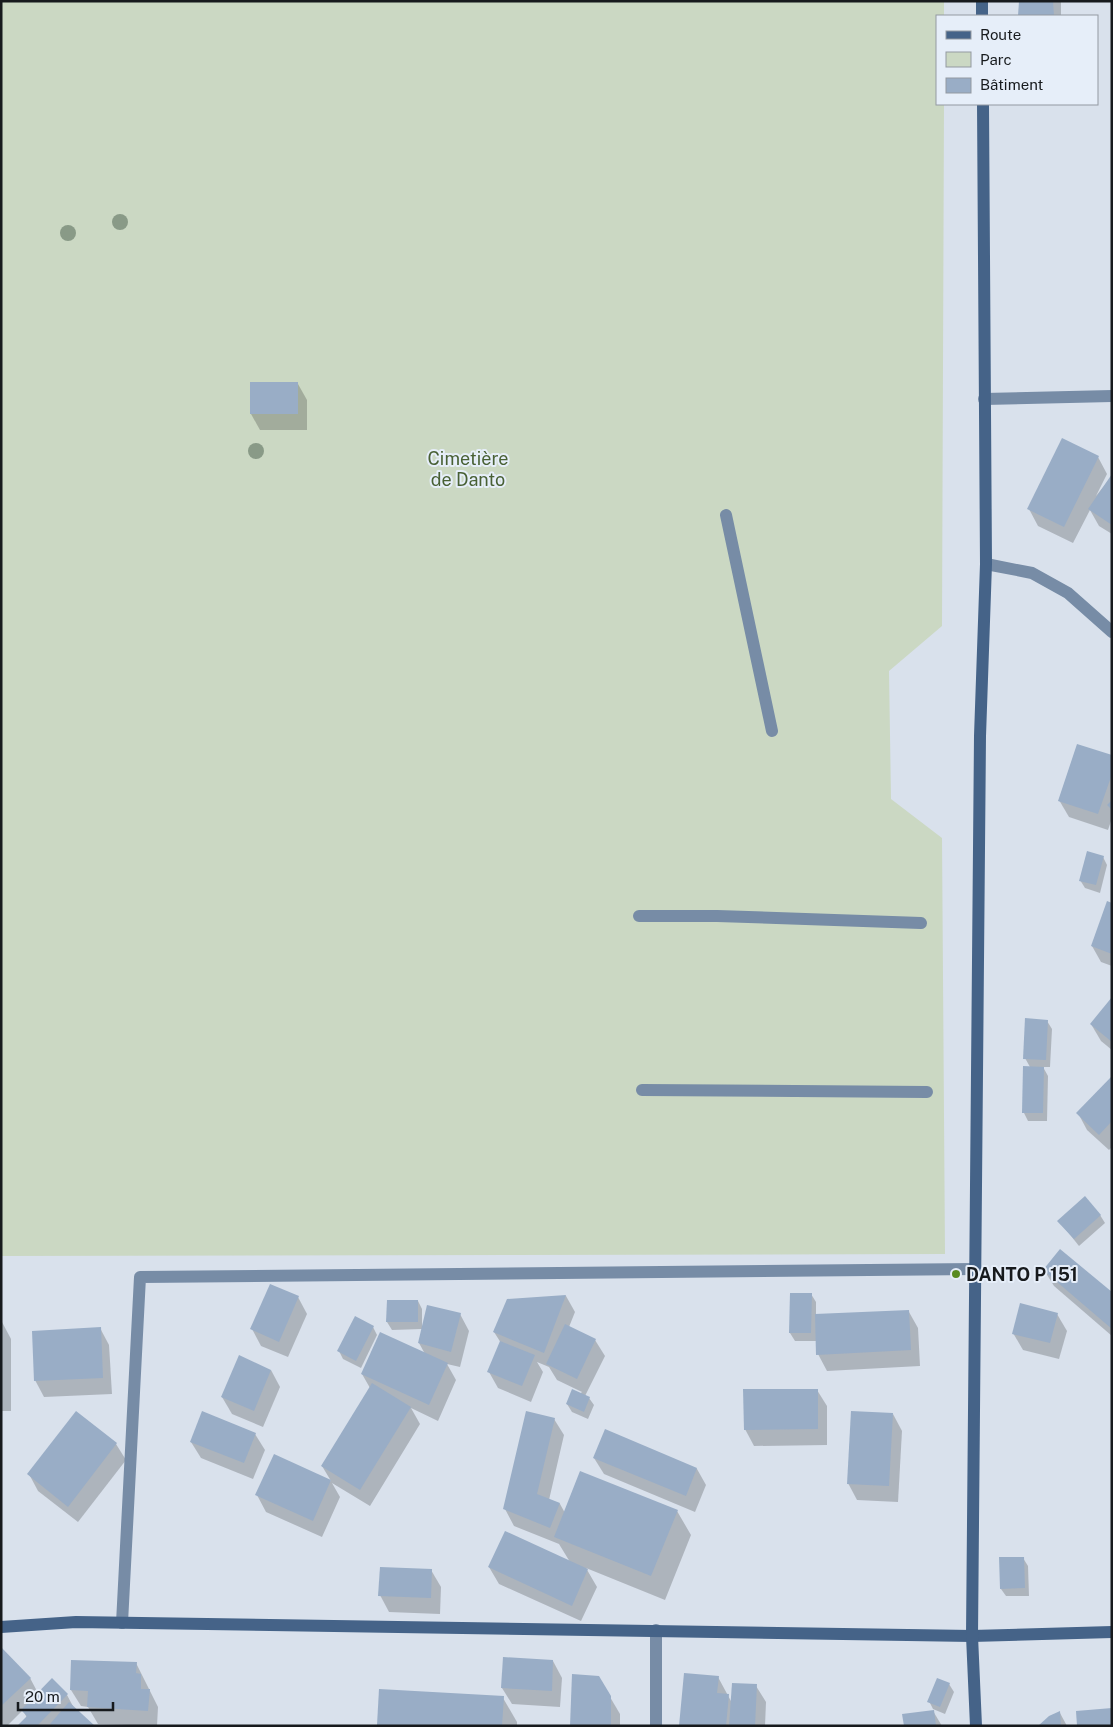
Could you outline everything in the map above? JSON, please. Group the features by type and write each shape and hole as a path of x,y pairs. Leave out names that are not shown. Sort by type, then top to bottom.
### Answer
{"street":[{"path":"982,1 982,15"},
{"path":"976,1726 972,1636 980,736 986,564 983,105"},
{"path":"984,399 1112,396"},
{"path":"726,516 772,731"},
{"path":"986,564 1032,573 1068,593 1112,632"},
{"path":"639,916 717,916 921,922"},
{"path":"642,1090 927,1092"},
{"path":"122,1623 140,1277 976,1269"},
{"path":"1,1627 76,1622 972,1636 1112,1632"},
{"path":"656,1630 656,1726"}],"green space":[{"name":"Cimetière de Danto","path":"1,1 944,1 944,15 936,15 936,105 944,105 942,626 889,671 891,799 942,838 945,1254 1,1256"}],"building":[{"path":"1019,1 1053,1 1054,15 1018,15"},
{"path":"250,382 298,382 298,414 250,414"},
{"path":"1062,438 1099,456 1064,527 1027,509"},
{"path":"1112,474 1112,525 1088,509"},
{"path":"1077,744 1112,755 1112,774 1098,814 1058,801"},
{"path":"1112,800 1112,810 1107,805"},
{"path":"1087,851 1104,856 1096,885 1079,881"},
{"path":"1107,901 1112,903 1112,954 1091,946"},
{"path":"1112,997 1112,1042 1090,1024"},
{"path":"1025,1018 1048,1020 1046,1060 1023,1059"},
{"path":"1023,1066 1044,1067 1043,1113 1022,1113"},
{"path":"1112,1076 1112,1121 1099,1135 1076,1113"},
{"path":"1085,1196 1101,1215 1074,1239 1057,1221"},
{"path":"1060,1249 1112,1292 1112,1329 1043,1270"},
{"path":"270,1284 299,1296 279,1342 250,1329"},
{"path":"790,1293 812,1293 811,1333 789,1333"},
{"path":"566,1295 544,1353 493,1332 507,1299"},
{"path":"387,1300 418,1300 418,1322 386,1322"},
{"path":"1020,1303 1058,1313 1050,1343 1012,1334"},
{"path":"427,1305 461,1313 451,1352 418,1343"},
{"path":"909,1310 911,1350 816,1355 815,1314"},
{"path":"355,1316 374,1326 356,1361 337,1351"},
{"path":"565,1324 596,1339 577,1379 546,1364"},
{"path":"101,1327 103,1378 34,1381 32,1331"},
{"path":"380,1332 448,1363 429,1405 361,1374"},
{"path":"500,1341 535,1355 522,1386 487,1372"},
{"path":"239,1355 271,1370 254,1411 221,1397"},
{"path":"372,1383 411,1407 360,1490 321,1466"},
{"path":"572,1389 590,1397 584,1412 566,1404"},
{"path":"743,1389 818,1389 818,1429 744,1430"},
{"path":"76,1411 117,1443 68,1507 27,1474"},
{"path":"202,1411 256,1433 244,1463 190,1442"},
{"path":"526,1411 555,1418 537,1494 560,1503 550,1528 503,1509"},
{"path":"851,1411 893,1413 889,1486 847,1484"},
{"path":"605,1429 697,1468 686,1496 593,1458"},
{"path":"274,1454 331,1480 313,1521 255,1495"},
{"path":"580,1471 678,1510 651,1576 554,1537"},
{"path":"505,1531 588,1569 572,1606 488,1567"},
{"path":"999,1557 1024,1557 1025,1588 1000,1589"},
{"path":"380,1567 432,1569 431,1598 378,1596"},
{"path":"1,1647 31,1678 1,1706"},
{"path":"503,1657 553,1660 552,1691 501,1688"},
{"path":"71,1660 137,1662 136,1673 141,1674 141,1689 150,1689 148,1711 87,1707 88,1691 70,1690"},
{"path":"684,1673 719,1676 717,1693 729,1694 726,1726 679,1726"},
{"path":"572,1674 599,1676 611,1696 611,1726 570,1726"},
{"path":"52,1678 68,1694 37,1726 17,1726 27,1716 21,1710"},
{"path":"937,1678 950,1683 940,1707 927,1702"},
{"path":"732,1683 757,1684 755,1726 729,1726"},
{"path":"379,1689 504,1696 502,1726 377,1725"},
{"path":"69,1702 95,1726 53,1726 50,1724"},
{"path":"1112,1708 1112,1726 1077,1726 1076,1711"},
{"path":"934,1710 936,1726 904,1726 902,1714"},
{"path":"1060,1711 1061,1726 1038,1726 1049,1716"}],"place":[{"name":"DANTO P 151","path":"956,1274"}]}
